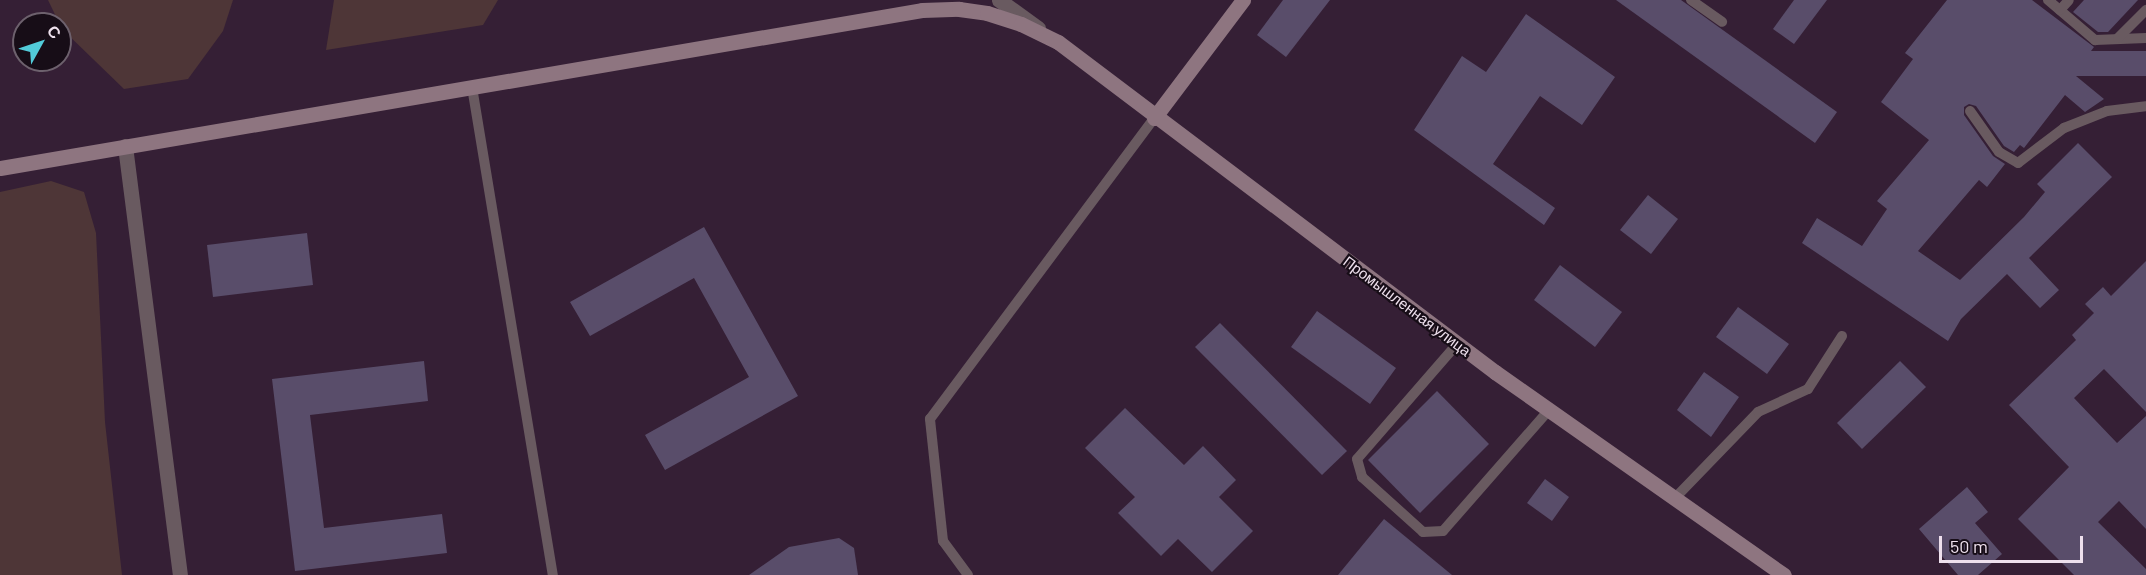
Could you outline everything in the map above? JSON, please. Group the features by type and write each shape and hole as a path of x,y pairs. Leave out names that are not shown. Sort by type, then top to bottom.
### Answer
{"main road":[{"path":"1154,118 1243,0"},
{"name":"Промышленная улица","path":"0,168 922,10 958,9 987,13 1021,24 1058,42 1154,118 1457,344 1784,575"}],"street":[{"path":"999,0 1058,42"},
{"path":"124,146 180,575"}],"lane":[{"path":"922,10 941,0"},
{"path":"1691,0 1722,22"},
{"path":"2048,0 2095,40 2146,38"},
{"path":"2060,10 2069,0"},
{"path":"2118,38 2146,10"},
{"path":"472,87 553,575"},
{"path":"1970,111 1999,152 2018,163 2064,128 2107,111 2146,106"},
{"path":"968,575 943,541 930,419 1154,118"},
{"path":"1675,498 1758,412 1808,389 1842,336"},
{"path":"1457,344 1357,459 1362,477 1423,532 1443,531 1549,410"}],"shaded area":[{"path":"48,0 233,0 223,31 188,79 124,89 72,39 72,12 54,12"},
{"path":"334,0 498,0 483,25 326,50"},
{"path":"51,181 84,192 96,233 105,422 122,575 0,575 0,192"}],"building":[{"path":"1283,0 1330,0 1286,57 1257,35"},
{"path":"1616,0 1681,0 1837,112 1815,143"},
{"path":"1794,0 1827,0 1794,44 1773,29"},
{"path":"1947,0 2032,0 2094,47 2091,51 2146,51 2146,76 2076,76 2104,99 2085,112 2065,95 2024,148 2020,145 2014,152 2004,146 1976,106 1969,104 1964,107 1964,115 1993,156 2005,164 1987,187 1979,180 1918,251 1960,280 2024,217 2045,192 2037,184 2078,143 2112,177 2029,258 2059,290 2040,308 2007,274 1961,319 1948,341 1802,243 1817,218 1862,246 1887,209 1877,201 1929,140 1881,102 1913,59 1905,53"},
{"path":"2084,0 2138,0 2108,32 2098,32 2073,12"},
{"path":"1526,14 1615,77 1582,125 1540,96 1493,164 1555,208 1544,225 1414,130 1462,56 1486,72"},
{"path":"1648,195 1678,219 1651,254 1620,230"},
{"path":"704,227 798,396 665,470 645,435 749,377 694,278 590,336 570,302"},
{"path":"307,233 313,285 213,297 207,245"},
{"path":"2146,261 2146,412 2104,369 2074,398 2117,443 2146,416 2146,529 2119,501 2098,522 2146,569 2146,575 2074,575 2018,519 2069,467 2009,405 2076,340 2072,335 2094,313 2085,304 2103,287 2111,296"},
{"path":"1560,265 1622,312 1595,347 1534,300"},
{"path":"1738,307 1789,344 1767,374 1716,337"},
{"path":"1317,311 1396,368 1370,404 1291,347"},
{"path":"1220,323 1347,451 1322,475 1195,347"},
{"path":"424,361 428,401 310,415 324,528 442,514 447,553 295,571 272,379"},
{"path":"1900,361 1926,387 1862,449 1837,423"},
{"path":"1704,372 1739,397 1711,437 1677,410"},
{"path":"1437,391 1489,444 1420,513 1368,460"},
{"path":"1125,408 1184,465 1203,446 1236,480 1219,497 1253,531 1212,572 1178,539 1161,556 1118,513 1135,497 1085,448"},
{"path":"1545,479 1569,497 1552,521 1527,503"},
{"path":"1967,487 1988,512 1975,523 2002,554 1978,575 1958,575 1919,529"},
{"path":"1384,519 1452,575 1338,575"},
{"path":"839,538 854,548 858,575 749,575 789,547"}]}
